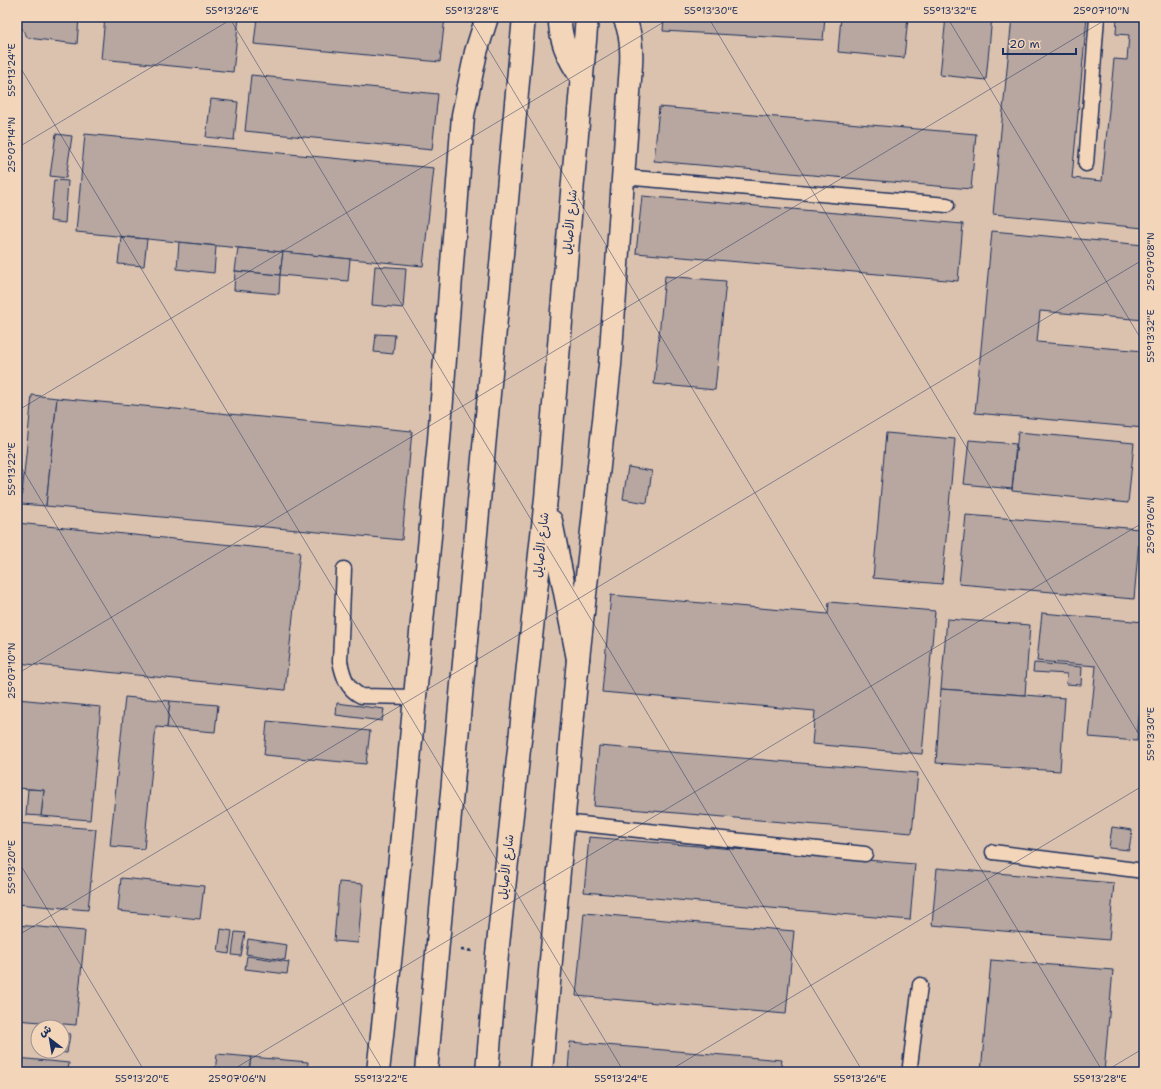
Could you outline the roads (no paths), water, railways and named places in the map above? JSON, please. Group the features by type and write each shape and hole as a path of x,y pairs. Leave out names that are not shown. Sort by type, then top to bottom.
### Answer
{"main road":[{"path":"378,1072 416,697 439,440 463,115 476,52 487,17"},
{"path":"426,1072 524,17"},
{"path":"560,17 561,37 566,52 582,78"},
{"name":"شارع الأصايل","path":"487,1072 497,954 546,498 587,17"},
{"path":"541,1072 578,659 610,365 632,50 630,35 624,17"},
{"path":"546,498 578,659"}],"lane":[{"path":"1086,164 1097,17"},
{"path":"623,177 947,205"},
{"path":"344,569 340,661 342,673 346,683 356,694 361,696 416,697"},
{"path":"563,822 865,854"},
{"path":"992,852 1144,870"},
{"path":"914,1072 910,1066 920,985"}]}
